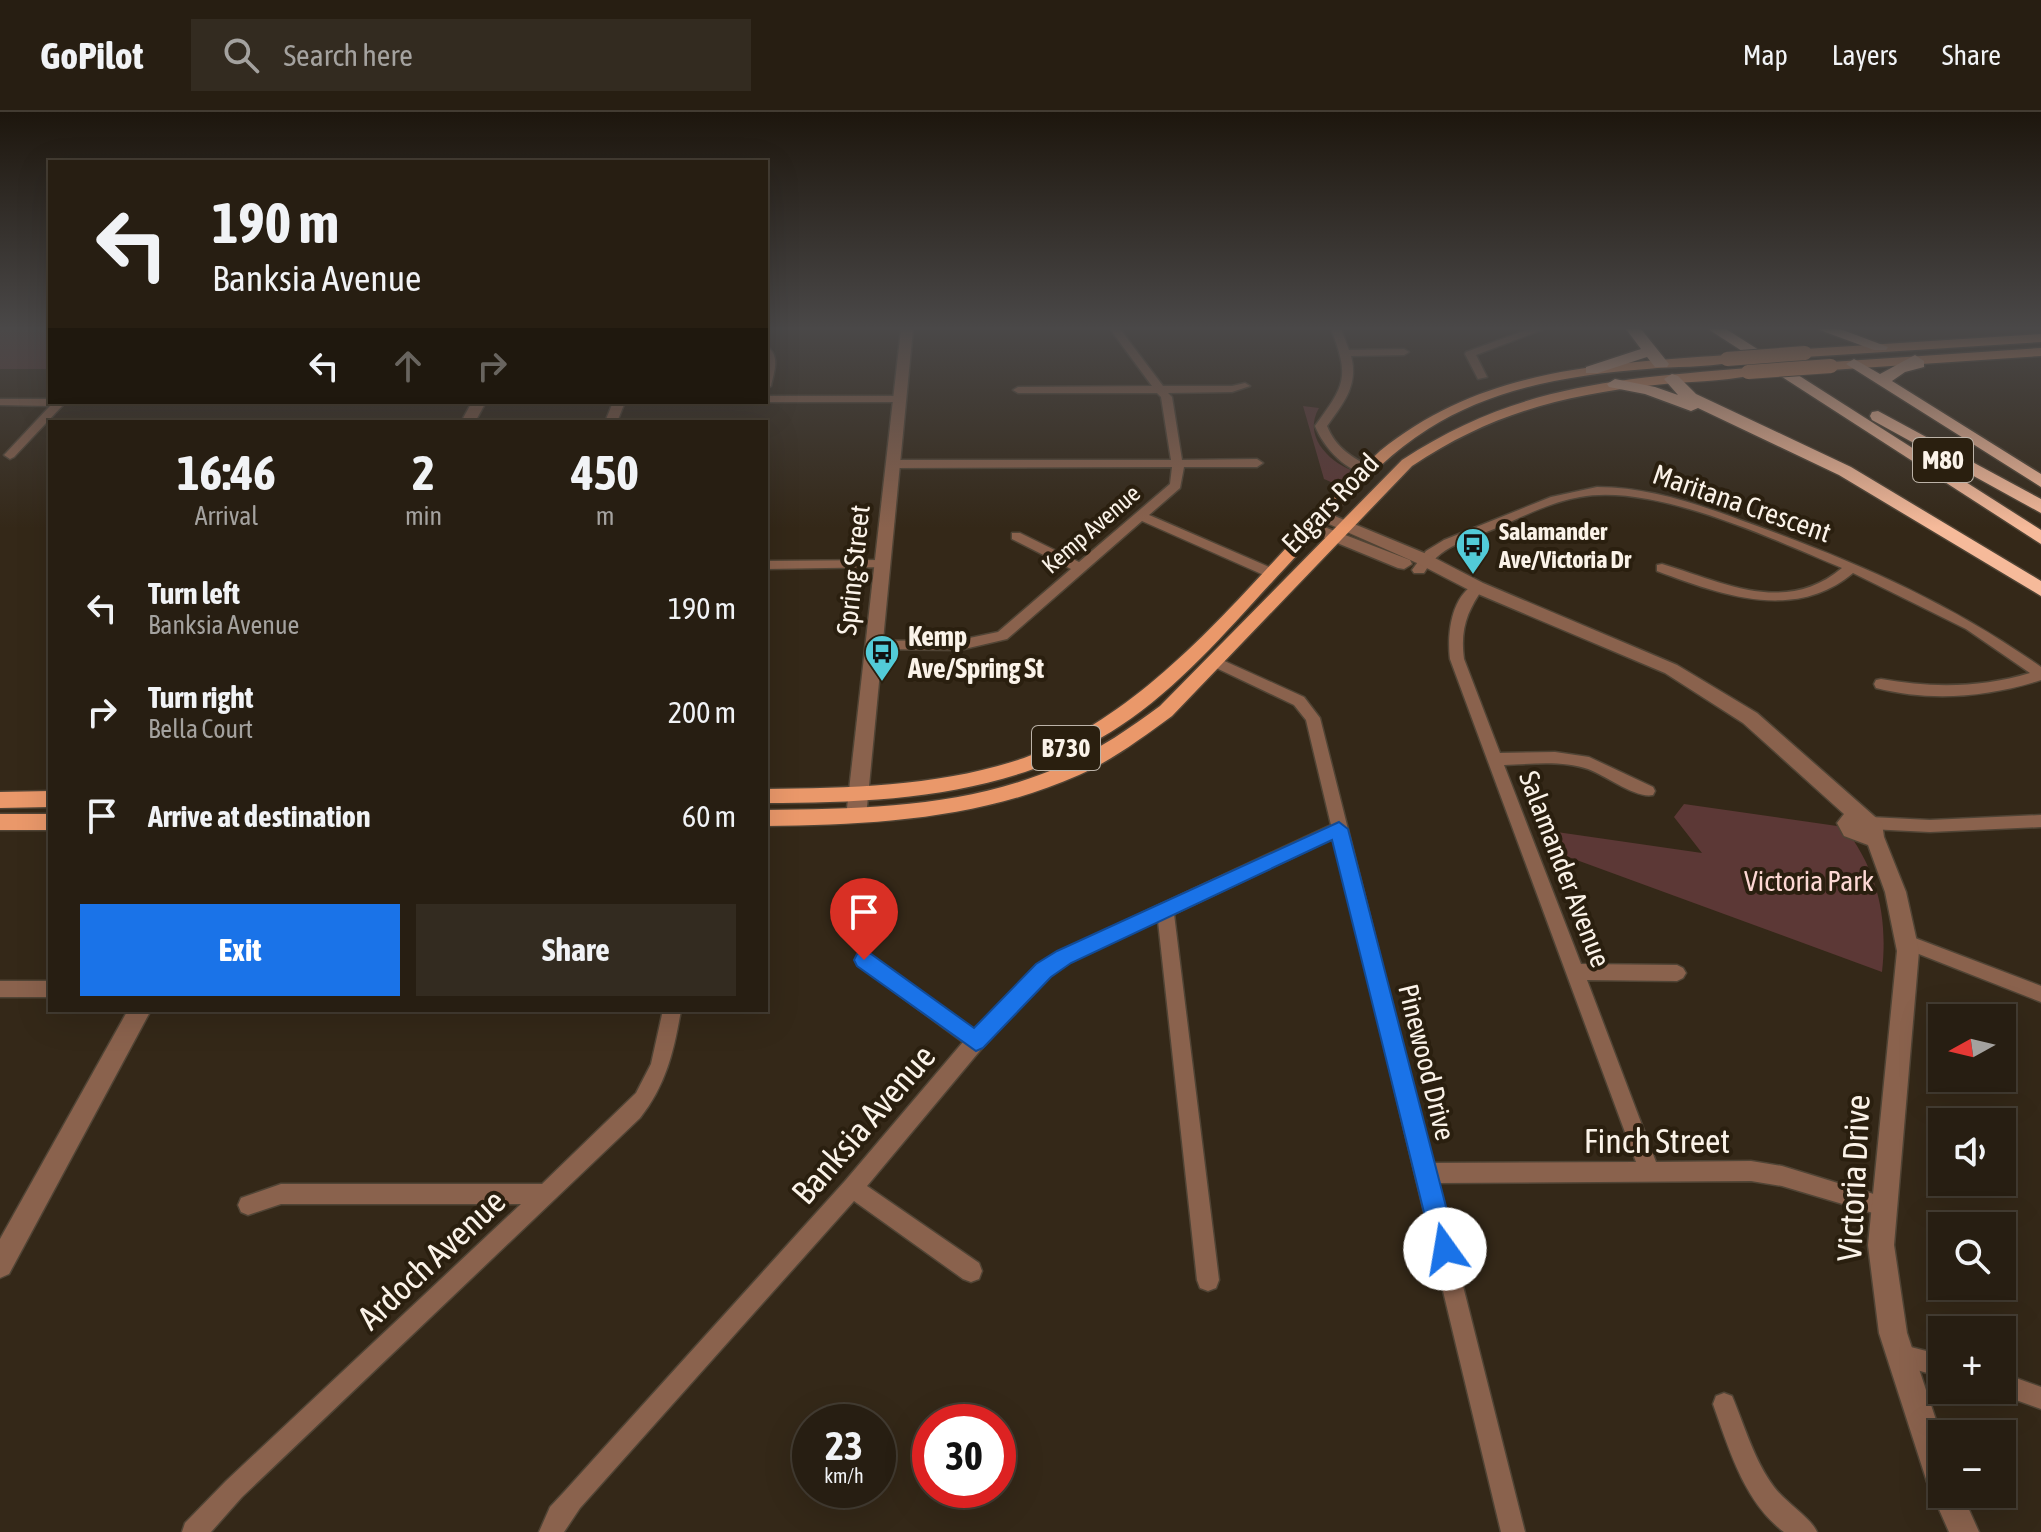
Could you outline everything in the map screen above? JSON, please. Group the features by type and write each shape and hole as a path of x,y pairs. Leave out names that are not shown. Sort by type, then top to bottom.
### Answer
{"highway":[{"path":"1664,395 1739,422"},
{"path":"1687,395 1845,471 2041,590"},
{"name":"M80","path":"1819,395 2041,538"},
{"name":"M80","path":"1841,395 2041,522"},
{"path":"1903,395 2041,482"},
{"path":"1844,397 2041,507"},
{"path":"1935,469 2041,546"}],"main road":[{"name":"Edgars Road","path":"768,796 915,791 971,781 1024,766 1084,740 1155,689 1369,471 1415,432 1489,395"},
{"name":"Edgars Road","path":"768,818 928,812 1028,788 1110,751 1149,724 1215,662 1407,463 1444,436 1534,399 1554,395"},
{"path":"0,800 48,799"},
{"path":"0,822 48,822"}],"street":[{"name":"Spring Street","path":"856,817 899,395"},
{"path":"1163,395 1177,463"},
{"path":"1344,395 1321,426 1327,443 1335,451 1369,471"},
{"path":"768,399 899,399"},
{"path":"0,402 48,402"},
{"path":"10,455 55,404"},
{"name":"Kemp Avenue","path":"873,646 960,645 1002,636 1176,485 1177,463"},
{"path":"893,464 1257,463"},
{"name":"Maritana Crescent","path":"1424,564 1444,546 1558,498 1593,491 1619,491 1671,499 1852,567 1911,593 1974,628 2041,674"},
{"path":"1139,515 1271,573"},
{"name":"Victoria Drive","path":"1319,522 1671,669 1759,725 1826,785 1865,828 1887,873 1908,947 1883,1206 1884,1277 1901,1362 1928,1441"},
{"path":"1016,536 1080,568"},
{"path":"768,565 882,564"},
{"path":"1662,568 1705,585 1769,596 1809,594 1834,584 1852,567"},
{"name":"Salamander Avenue","path":"1477,587 1459,613 1454,637 1457,659 1578,972 1650,1172"},
{"name":"Pinewood Drive","path":"1215,662 1299,701 1313,718 1513,1532"},
{"path":"1881,684 1920,693 2007,686 2041,674"},
{"path":"1495,759 1555,758 1589,763 1647,791"},
{"path":"1865,828 2037,825"},
{"name":"Banksia Avenue","path":"551,1532 572,1500 852,1188 976,1041 1043,971 1064,957 1339,829"},
{"path":"1165,912 1208,1280"},
{"path":"1908,947 1958,961 2041,994"},
{"path":"864,960 976,1041"},
{"path":"1578,972 1677,973"},
{"path":"0,989 48,989"},
{"path":"0,1265 139,1012"},
{"name":"Ardoch Avenue","path":"194,1532 234,1489 633,1112 652,1090 661,1066 672,1012"},
{"name":"Finch Street","path":"1426,1173 1751,1171 1782,1176 1883,1206"},
{"path":"852,1188 971,1271"},
{"path":"248,1205 281,1194 545,1194"},
{"path":"1901,1362 1928,1365"},
{"path":"1901,1362 1928,1370"},
{"path":"2016,1389 2041,1398"},
{"path":"1724,1404 1747,1466 1761,1490 1780,1513 1805,1532"},
{"path":"1953,1508 1964,1532"}],"green space":[{"path":"1303,406 1319,408 1314,428 1320,445 1334,460 1351,470 1338,485 1324,479"},
{"name":"Victoria Park","path":"1684,804 1844,827 1865,860 1878,895 1883,932 1882,972 1552,851 1543,830 1702,853 1674,817"}],"place":[{"name":"Salamander Ave/Victoria Dr","path":"1473,576"},
{"name":"Kemp Ave/Spring St","path":"882,683"}],"route":[{"path":"864,960 976,1041 1043,971 1064,957 1339,829 1445,1249"}]}
